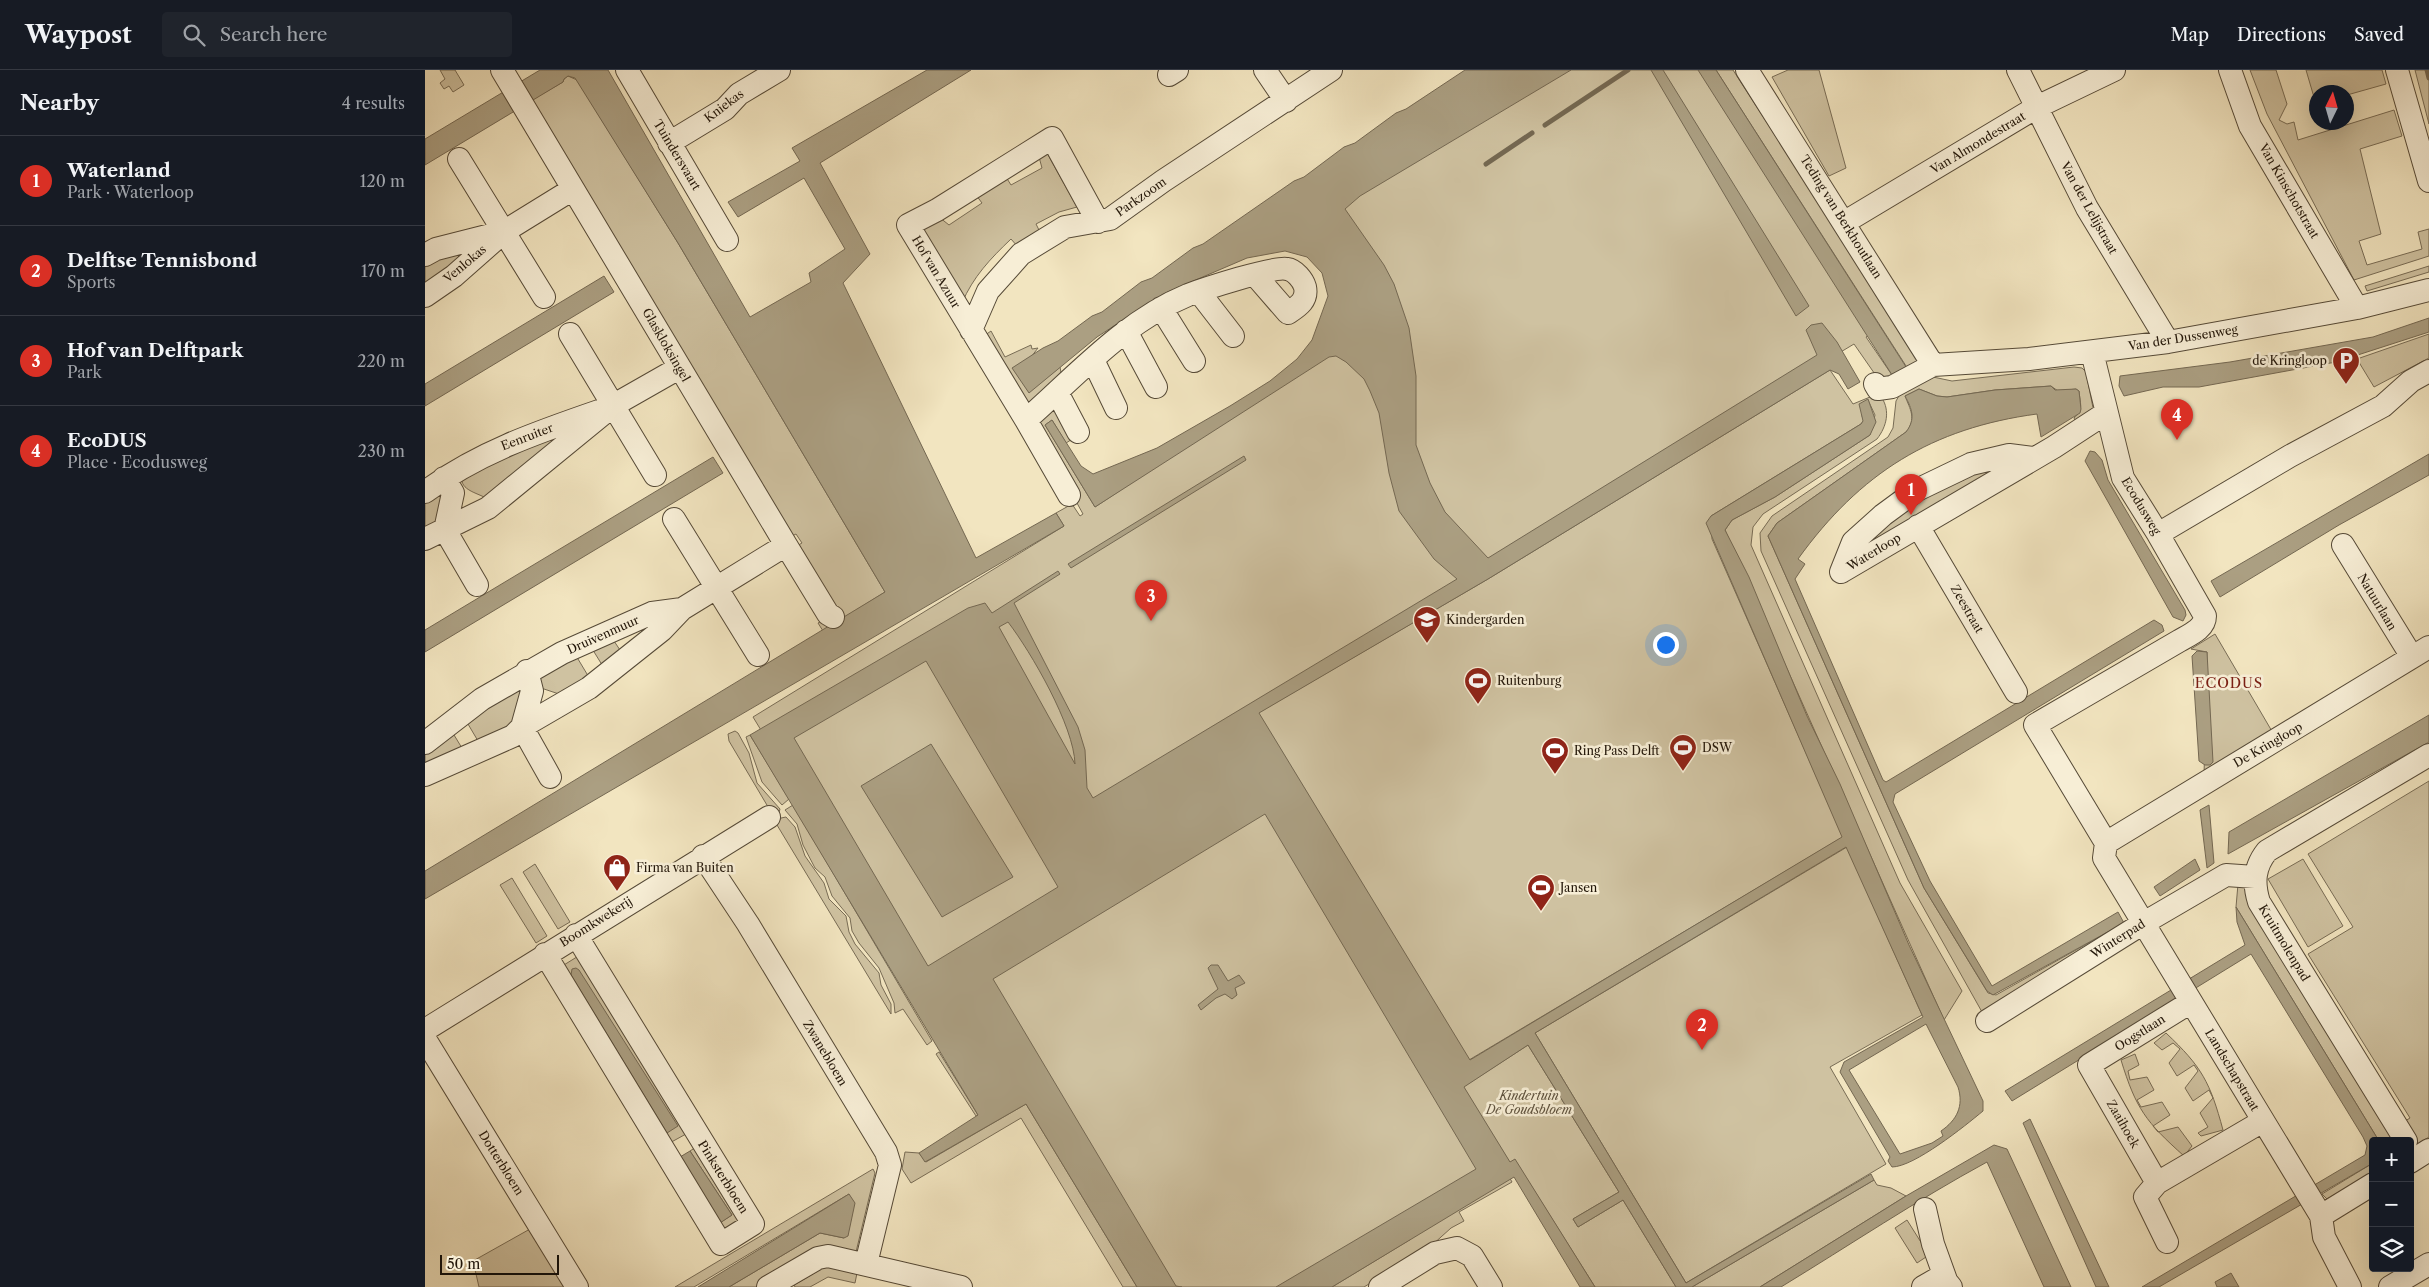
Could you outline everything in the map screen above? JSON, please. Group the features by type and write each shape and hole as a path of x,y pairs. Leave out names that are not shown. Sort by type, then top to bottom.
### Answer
{"street":[{"name":"Tuindersvaart","path":"627,70 727,240"},
{"name":"Kniekas","path":"669,143 725,109 739,94 779,70"},
{"path":"1265,70 1286,101"},
{"name":"Parkzoom","path":"971,330 989,291 1021,254 1065,227 1110,219 1331,70"},
{"name":"Van der Lelijstraat","path":"2018,70 2087,208 2168,342"},
{"name":"Van Almondestraat","path":"1845,222 2037,107 2114,70"},
{"name":"Van Kinschotstraat","path":"2230,70 2250,126 2357,308"},
{"path":"2397,70 2429,180"},
{"name":"Teding van Berkhoutlaan","path":"1754,72 1933,366"},
{"name":"Glaskloksingel","path":"504,74 785,545 828,614 833,617"},
{"name":"Hof van Azuur","path":"1069,495 908,225 937,210 1052,138 1098,222"},
{"path":"459,159 544,297"},
{"name":"Venlokas","path":"425,296 453,276 505,231 573,189"},
{"name":"Venlokas","path":"425,255 436,249 505,231"},
{"path":"1026,420 1126,331 1161,308 1199,292 1255,275"},
{"name":"Van der Dussenweg","path":"1933,366 2092,352 2168,342 2357,308 2429,290"},
{"path":"1199,292 1233,336"},
{"path":"1161,308 1194,361"},
{"path":"1126,331 1157,387"},
{"path":"570,334 655,475"},
{"name":"Ecodusweg","path":"2092,352 2123,478 2205,616 2205,621 2199,629 2035,725 2107,843"},
{"path":"1093,360 1116,408"},
{"path":"1875,384 1878,389 1892,387 1933,366"},
{"name":"Eenruiter","path":"425,492 449,485 494,450 614,405 679,368"},
{"path":"2158,534 2289,456 2383,406 2411,381 2429,371"},
{"path":"1057,392 1077,432"},
{"name":"Eenruiter","path":"435,535 488,508 614,405"},
{"name":"Waterloop","path":"2033,458 2009,455 1971,464 1917,490 1883,515 1853,542 1841,572 2033,458 2106,413"},
{"path":"477,585 435,535 449,485 488,508"},
{"path":"674,519 718,587 758,655"},
{"name":"Zeestraat","path":"1918,526 2016,692"},
{"name":"Druivenmuur","path":"425,775 510,737 566,703 589,688 662,630 681,609 785,545"},
{"name":"Natuurlaan","path":"2343,545 2420,652"},
{"name":"Druivenmuur","path":"425,743 482,699 530,681 573,647 652,613 681,609"},
{"name":"De Kringloop","path":"2107,843 2420,652"},
{"path":"550,777 522,728 530,681 566,703"},
{"path":"2255,877 2259,861 2267,851 2429,755"},
{"name":"Boomkwekerij","path":"425,1030 703,856 769,817"},
{"path":"2107,843 2104,858 2143,924"},
{"name":"Zwanebloem","path":"703,856 748,924 886,1152 890,1165 866,1264"},
{"name":"Winterpad","path":"1987,1021 2226,875 2255,877"},
{"name":"Kruitmolenpad","path":"2255,877 2259,902 2405,1137"},
{"name":"Landschapstraat","path":"2143,924 2313,1202"},
{"name":"Pinksterbloem","path":"545,954 721,1244 753,1224 576,935"},
{"name":"Oogstlaan","path":"2089,1065 2186,992"},
{"name":"Dotterbloem","path":"425,1039 577,1287"},
{"name":"Zaaihoek","path":"2089,1065 2157,1183"},
{"path":"2167,1242 2145,1197 2157,1183 2263,1122"},
{"path":"2350,1287 2324,1237 2313,1202 2369,1185"},
{"path":"1925,1209 1933,1244 1949,1283"},
{"path":"1380,1287 1435,1253 1457,1248 1471,1256 1491,1287"},
{"path":"768,1287 818,1258 828,1256 961,1287"},
{"path":"2389,1287 2429,1264"},
{"path":"1923,1287 1941,1276 1949,1283"}],"green space":[{"path":"440,70 455,70 464,85 453,92 449,86 444,89 440,83 445,79"},
{"path":"1562,70 1702,70 1870,334 1866,337 1894,378 1908,369 1716,70 1733,70 1918,357 1917,370 1895,383 1879,380 1854,344 1236,716 1429,1035 1512,1182 1459,1212 1464,1221 1451,1228 1431,1246 1364,1287 1332,1287 1411,1239 1323,1287 1146,1287 1024,1076 985,1099 753,717 1064,526 1056,513 1072,504 1080,516 1083,514 1032,421 1052,404 1074,438 1066,443 1052,420 1045,425 1095,507 1343,343 1331,212"},
{"path":"1788,70 1819,70 1846,168 1829,176 1772,77"},
{"path":"2250,70 2276,70 2287,104 2279,120 2287,124 2294,122 2298,140 2330,130 2354,130 2354,122 2394,110 2402,136 2360,149 2381,234 2359,241 2367,265 2422,249 2418,232 2429,229 2429,256 2354,280 2267,114"},
{"path":"2306,70 2382,70 2386,84 2354,93 2354,85 2310,85"},
{"path":"2415,70 2429,70 2429,124"},
{"path":"568,76 577,80 678,243 885,592 823,631 818,623 836,613 795,547 802,543 796,534 790,537 530,101 563,82"},
{"path":"1047,153 1077,207 1059,212 1036,224 1041,234 1018,247 1011,239 983,269 971,285 962,303 918,230 939,217 949,225 982,203 976,195 1006,177 1011,185 1042,168 1039,157"},
{"path":"458,253 459,258 425,286 425,264"},
{"path":"2429,266 2429,272 2367,291 2365,286"},
{"path":"991,331 1005,357 1031,345 1032,349 1038,348 1031,357 1013,368 1029,392 1060,367 1062,378 1033,403 1021,405 981,338"},
{"path":"2429,334 2429,358 2374,387 2357,359"},
{"path":"2074,367 2082,368 2086,372 2094,413 2077,424 2074,418 2081,406 2079,391 2076,389 2058,391 2051,386 1995,390 1947,397 1937,396 1919,389 1905,396 1912,418 1906,432 1777,523 1768,536 1924,888 1988,993 1996,995 2124,923 1982,1012 1908,880 1761,551 1760,533 1772,516 1888,437 1893,428 1896,401 1900,394 1914,385 1933,377 1952,381"},
{"name":"Ring Pass Delft","path":"1830,370 1853,404 1870,397 1882,398 1887,413 1883,429 1877,439 1763,514 1753,527 1751,545 1900,883 1962,991 1944,1020 1725,530 1732,520 1775,497 1870,435 1875,415 1868,400 1862,416 1864,420 1861,424 1711,516 1712,539 1843,837 1469,1060 1258,713 1488,579"},
{"path":"579,423 484,497 468,489 463,484 462,475"},
{"path":"2004,466 1861,552 1878,531 1919,500 1959,478"},
{"path":"432,493 443,495 441,516 425,535 425,499"},
{"path":"2215,634 2273,733 2204,776 2207,652 2191,649"},
{"path":"612,638 622,653 604,668 591,647"},
{"path":"575,654 590,679 559,694 541,688 537,677"},
{"path":"521,689 516,721 481,746 465,719"},
{"path":"451,730 465,753 425,770 425,751"},
{"path":"735,731 749,753 757,783 780,809 778,816 774,817 729,741 728,734"},
{"path":"750,735 789,799 782,805 762,782 746,737"},
{"path":"2429,781 2429,1137 2416,1145 2414,1137 2411,1137 2402,1123 2410,1118 2308,954 2353,927 2308,854"},
{"path":"793,805 932,1041 927,1045 903,1009 895,1013 894,1003 879,968 859,943 852,931 850,918 832,896 825,877 815,868 803,845 797,824 785,810"},
{"path":"786,817 795,827 805,856 824,883 829,899 846,916 849,932 855,944 879,973 881,985 891,1004 891,1014 777,825 781,818"},
{"path":"1847,847 1922,1015 1830,1067 1886,1164 1686,1283 1535,1033"},
{"path":"2303,859 2343,926 2308,947 2268,879"},
{"path":"535,864 570,922 558,929 523,872"},
{"path":"512,878 547,936 536,943 500,885"},
{"path":"2238,884 2244,886 2395,1137 2377,1137 2236,907"},
{"path":"580,955 686,1134 666,1145 559,968"},
{"path":"2166,1033 2188,1056 2203,1076 2214,1099 2223,1130 2201,1136 2198,1133 2208,1127 2200,1113 2213,1098 2209,1090 2193,1101 2185,1088 2198,1071 2194,1065 2177,1076 2169,1063 2180,1049 2173,1043 2162,1050 2154,1043"},
{"name":"Kindertuin De Goudsbloem","path":"1528,1045 1619,1192 1573,1219 1578,1227 1623,1200 1676,1287 1595,1287 1515,1160 1510,1163 1463,1087"},
{"path":"939,1052 978,1115 976,1116 936,1054"},
{"path":"2135,1054 2139,1065 2128,1071 2130,1080 2147,1077 2154,1090 2137,1100 2141,1107 2162,1102 2170,1115 2153,1126 2144,1114 2132,1091 2121,1060"},
{"path":"1026,1104 1137,1287 1123,1287 1021,1118 911,1183 902,1169 905,1152 919,1153 926,1162"},
{"path":"2178,1127 2192,1146 2184,1156 2159,1132"},
{"path":"696,1147 740,1222 725,1235 721,1222 732,1215 690,1151"},
{"path":"2369,1165 2369,1174 2327,1199 2322,1194"},
{"path":"873,1169 875,1173 856,1252 824,1247 756,1287 729,1287 820,1233 844,1238 849,1194 694,1287 675,1287"},
{"path":"1874,1180 1877,1185 1891,1188 1906,1196 1760,1287 1692,1287"},
{"path":"1907,1220 1929,1255 1917,1263 1895,1228"},
{"path":"530,1229 566,1287 479,1287 473,1261"},
{"path":"828,1265 857,1273 855,1283 828,1277 810,1287 795,1287 794,1285"}],"shaded area":[{"path":"540,70 608,70 750,317 811,282 809,273 845,249 804,178 738,217 728,202 800,161 792,148 927,70 971,70 820,163 870,254 843,283 976,558 1056,513 1064,526 425,899 425,871 885,592 678,243 575,78 568,76 563,82 425,165 425,139"},
{"path":"1465,70 1571,70 1360,196 1345,209 1384,265 1394,284 1409,328 1416,376 1416,445 1430,483 1445,512 1488,558 1817,355 1806,330 1811,325 1822,323 1837,342 1860,382 1848,389 1839,374 1830,370 1488,579 1259,713 1470,1060 1842,837 1706,523 1711,516 1861,424 1863,421 1859,404 1868,399 1876,422 1870,435 1775,497 1732,520 1725,530 1749,577 1807,716 1840,784 1909,945 1983,1101 1983,1111 1926,1153 1901,1165 1892,1167 1888,1161 1890,1157 1840,1072 1844,1062 1923,1017 1846,847 1535,1033 1686,1283 1871,1174 1874,1180 1692,1287 1676,1287 1623,1200 1578,1227 1573,1219 1619,1192 1528,1045 1464,1087 1510,1162 1515,1159 1595,1287 1580,1287 1514,1177 1332,1287 1276,1287 1476,1169 1265,814 993,979 1176,1286 1182,1287 1137,1287 1026,1104 925,1162 919,1153 978,1115 750,735 968,608 985,603 992,613 1058,571 1060,574 1014,603 1078,727 1085,750 1087,788 1093,798 1457,579 1434,559 1399,511 1389,473 1379,413 1364,379 1346,362 1336,356 1329,357 1095,507 1045,425 1052,420 1081,466 1093,474 1157,448 1270,381 1297,359 1312,340 1328,296 1322,273 1307,257 1285,251 1247,258 1163,294 1097,337 1029,393 1012,368 1043,348 1058,341 1092,316 1102,312 1141,282 1152,278 1193,248 1203,244 1294,181 1304,177 1344,147 1355,143 1396,113 1406,109","holes":["1008,622 1050,690 1067,730 1073,748 1075,764 999,627","926,661 1058,887 928,966 794,738","1926,1024 1958,1087 1960,1094 1958,1112 1947,1127 1941,1131 1943,1136 1932,1143 1900,1154 1849,1070"]},
{"path":"1651,70 1663,70 1809,306 1796,316"},
{"path":"1698,70 1716,70 1908,370 1894,378"},
{"path":"604,276 614,292 425,406 425,384"},
{"path":"2429,318 2429,332 2336,362 2199,387 2163,387 2124,396 2119,386 2120,376 2230,362 2373,337"},
{"path":"2051,386 2055,390 2076,389 2079,391 2080,413 2041,437 2037,414 1964,430 1932,443 1901,459 1873,479 1847,502 1822,529 1798,559 1805,564 1795,579 1883,780 1886,782 2154,620 2162,625 2164,631 1895,794 1893,802 1930,881 1992,986 2118,912 2124,923 1993,995 1987,991 1924,888 1768,536 1777,523 1906,432 1911,423 1912,414 1905,396 1919,389 1937,396 1947,397 1995,390"},
{"path":"2090,451 2095,452 2102,460 2108,480 2185,610 2186,615 2183,621 2173,617 2085,461"},
{"path":"2429,454 2429,475 2339,525 2220,597 2211,581"},
{"path":"1244,456 1246,460 1071,568 1068,564"},
{"path":"713,457 723,473 425,652 425,630"},
{"path":"2197,651 2207,652 2213,762 2210,765 2205,765 2199,761 2192,656"},
{"path":"2429,715 2429,742 2228,854 2229,832"},
{"path":"931,744 1013,877 942,917 861,786"},
{"path":"2209,805 2214,863 2207,868 2200,810"},
{"path":"2195,859 2200,870 2160,896 2154,887"},
{"path":"2236,907 2377,1137 2369,1137 2369,1165 2159,1287 2142,1287 2365,1155 2367,1146 2363,1137 2251,954 2012,1101 2005,1091 2245,945 2237,922"},
{"path":"1211,965 1218,965 1228,981 1239,975 1245,983 1235,988 1237,995 1232,999 1225,994 1216,998 1201,1010 1198,1005 1218,989 1208,968"},
{"path":"576,968 678,1126 667,1133 571,975 572,969"},
{"path":"2030,1119 2109,1287 2096,1287 2023,1123"},
{"path":"1994,1145 2007,1149 2071,1287 2044,1287 1987,1162 1909,1207 1781,1287 1760,1287 1906,1196"},
{"path":"690,1151 732,1215 720,1223 680,1157"},
{"path":"849,1194 855,1203 848,1236 844,1238 820,1233 729,1287 698,1287"},
{"path":"2231,1273 2239,1287 2217,1287 2215,1282"}],"waterway":[{"path":"1545,125 1628,70"},
{"path":"2427,70 2429,78"},
{"path":"1486,164 1532,133"}],"place":[{"name":"de Kringloop","path":"2346,385"},
{"name":"EcoDUS","path":"2177,440"},
{"name":"Waterland","path":"1911,515"},
{"name":"Hof van Delftpark","path":"1151,621"},
{"name":"Kindergarden","path":"1427,644"},
{"name":"Ruitenburg","path":"1478,705"},
{"name":"DSW","path":"1683,772"},
{"name":"Ring Pass Delft","path":"1555,775"},
{"name":"Firma van Buiten","path":"617,892"},
{"name":"Jansen","path":"1541,912"},
{"name":"Delftse Tennisbond","path":"1702,1050"}],"district":[{"name":"ECODUS","path":"2229,683"}]}
